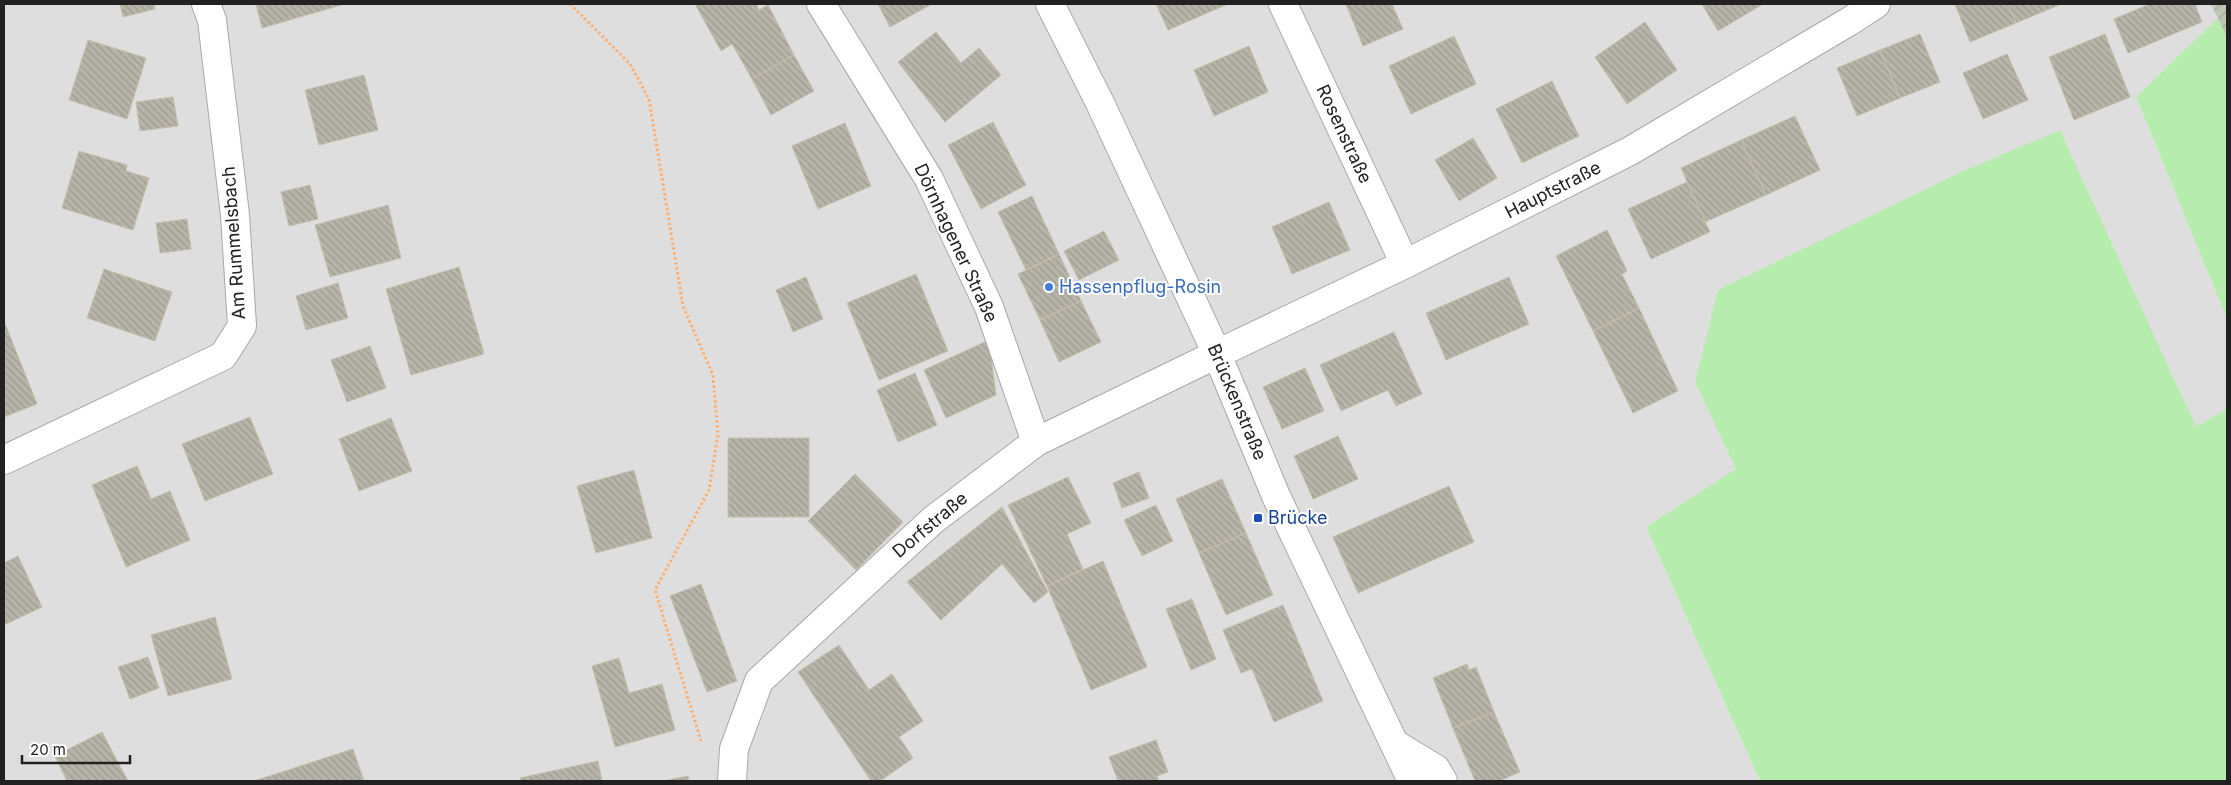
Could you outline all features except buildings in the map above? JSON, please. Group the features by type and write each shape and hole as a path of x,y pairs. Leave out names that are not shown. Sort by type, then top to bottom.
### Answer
{"street":[{"name":"Am Rummelsbach","path":"4,460 223,356 242,326 235,215 212,20 206,4"},
{"name":"Dörnhagener Straße","path":"821,4 930,179 989,307 1036,442"},
{"name":"Brückenstraße","path":"1050,4 1100,103 1217,354 1276,496 1412,781"},
{"name":"Rosenstraße","path":"1283,4 1405,264"},
{"name":"Hauptstraße","path":"1217,354 1405,264 1630,151 1876,4"},
{"name":"Dorfstraße","path":"732,773 734,750 758,681 933,520 1036,442 1217,354"},
{"path":"1395,744 1436,769 1443,781"}],"path":[{"path":"570,4 630,64 649,100 683,306 713,375 718,435 709,490 655,590 705,752 732,773"}],"shaded area":[{"path":"4,4 2227,4 2227,38 2218,19 2136,97 2227,319 2227,409 2196,428 2060,130 1695,382 1737,469 1646,527 1760,781 4,781"},
{"path":"2211,4 2227,4 2227,38 2218,18"}],"green space":[{"path":"2218,18 2227,38 2227,319 2136,97"},
{"path":"2060,130 2196,427 2227,409 2227,781 1760,781 1646,527 1736,469 1695,382 1718,290 1959,173"}],"place":[{"name":"Hassenpflug-Rosin","path":"1049,287"},
{"name":"Brücke","path":"1258,518"}]}
